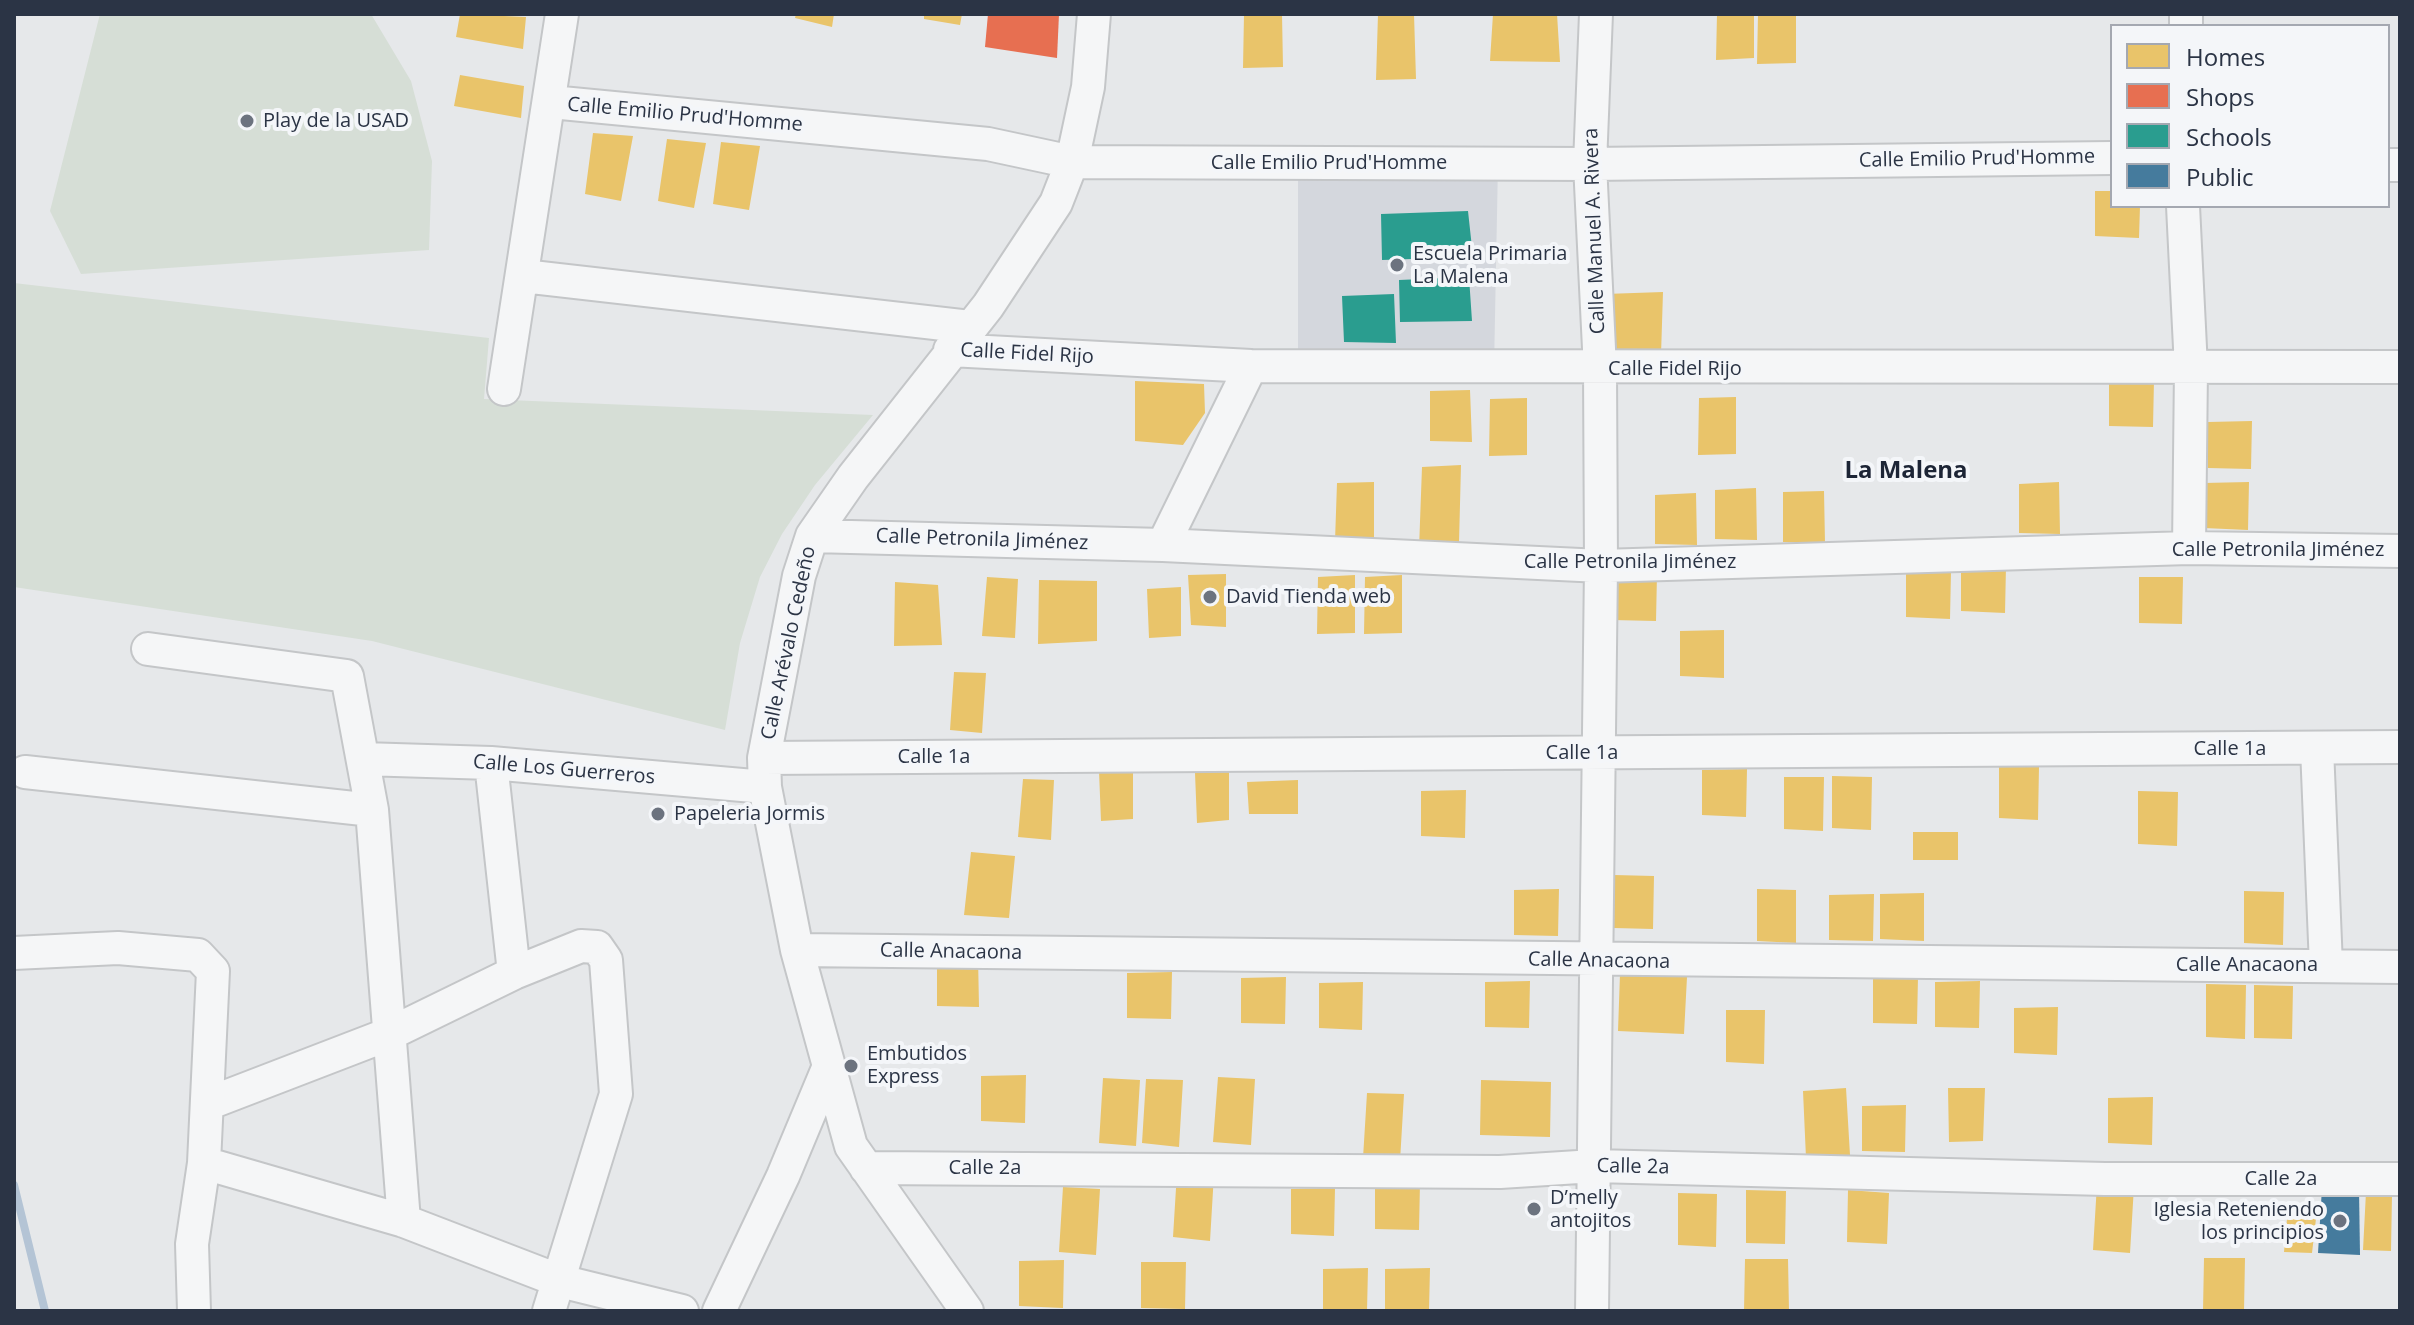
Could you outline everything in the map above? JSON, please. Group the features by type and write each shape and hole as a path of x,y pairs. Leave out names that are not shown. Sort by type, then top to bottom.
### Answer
{"street":[{"path":"504,389 551,102 562,14"},
{"name":"Calle Arévalo Cedeño","path":"967,1311 851,1146 797,950 765,772 799,576 812,536 960,339 1056,203 1072,162 1088,87 1094,14"},
{"name":"Calle Manuel A. Rivera","path":"1592,1311 1601,566 1600,369 1590,164 1596,14"},
{"name":"Calle Emilio Prud'Homme","path":"551,102 988,144 1072,162 1590,164 2110,158"},
{"path":"2183,208 2191,368 2189,548"},
{"name":"Calle Fidel Rijo","path":"523,276 960,339 1251,366 1600,369 2400,367"},
{"path":"1163,545 1251,366"},
{"name":"Calle Petronila Jiménez","path":"812,536 1163,545 1601,566 2189,548 2400,551"},
{"path":"148,649 347,676 372,810 404,1221"},
{"name":"Calle 1a","path":"765,772 1600,753 2400,747"},
{"path":"2317,748 2326,966"},
{"name":"Calle Los Guerreros","path":"363,759 765,772"},
{"path":"491,763 514,973"},
{"path":"25,772 372,810"},
{"path":"207,1104 389,1034 514,973 581,946 597,947 606,960 616,1094 554,1296"},
{"path":"14,953 118,948 198,955 213,971 204,1163 192,1244 194,1311"},
{"name":"Calle Anacaona","path":"797,950 1598,961 2400,967"},
{"path":"719,1311 783,1176 829,1066"},
{"path":"204,1163 404,1221 554,1296 682,1311"},
{"name":"Calle 2a","path":"866,1168 1500,1172 1594,1166 2105,1179 2400,1179"}],"shaded area":[{"name":"Play de la USAD","path":"100,14 371,14 411,81 432,161 429,250 81,274 50,211"},
{"name":"Escuela Primaria La Malena","path":"1298,163 1498,164 1494,368 1298,367"},
{"path":"14,283 489,338 484,399 873,415 815,485 782,534 760,577 740,643 725,730 372,641 14,587"}],"building: Homes":[{"path":"460,14 526,17 523,49 456,37"},
{"path":"796,14 834,14 832,27 795,18"},
{"path":"924,14 962,14 960,25 924,19"},
{"path":"1244,14 1282,14 1283,67 1243,68"},
{"path":"1378,14 1414,14 1416,79 1376,80"},
{"path":"1493,14 1557,14 1560,62 1490,61"},
{"path":"1717,14 1754,14 1754,58 1716,60"},
{"path":"1758,14 1796,14 1796,63 1757,64"},
{"path":"460,75 524,86 521,118 454,106"},
{"path":"593,133 633,136 621,201 585,194"},
{"path":"667,139 706,143 694,208 658,201"},
{"path":"721,142 760,146 749,210 713,204"},
{"path":"2095,191 2110,191 2110,208 2140,208 2139,238 2095,236"},
{"path":"1663,292 1661,355 1607,354 1605,294"},
{"path":"2154,380 2153,427 2109,426 2109,381"},
{"path":"1135,381 1204,384 1205,413 1183,445 1135,441"},
{"path":"1470,390 1472,442 1430,441 1430,391"},
{"path":"1736,397 1736,454 1698,455 1699,398"},
{"path":"1527,398 1527,455 1489,456 1490,399"},
{"path":"2252,421 2251,469 2208,468 2208,422"},
{"path":"1461,465 1459,543 1419,549 1422,467"},
{"path":"1374,482 1374,540 1335,541 1337,483"},
{"path":"2059,482 2060,534 2019,533 2019,484"},
{"path":"2249,482 2248,530 2204,528 2204,483"},
{"path":"1756,488 1757,540 1715,539 1715,490"},
{"path":"1824,491 1825,543 1783,542 1783,492"},
{"path":"1696,493 1697,545 1655,544 1655,495"},
{"path":"1961,566 2006,566 2005,613 1961,611"},
{"path":"1951,571 1950,619 1906,617 1906,572"},
{"path":"1226,574 1226,627 1191,625 1188,575"},
{"path":"1612,574 1657,574 1656,621 1612,620"},
{"path":"1355,575 1355,633 1317,634 1318,577"},
{"path":"1402,575 1402,633 1364,634 1365,577"},
{"path":"987,577 1018,579 1015,638 982,636"},
{"path":"2139,577 2183,577 2182,624 2139,623"},
{"path":"1039,580 1097,581 1097,641 1038,644"},
{"path":"895,582 938,585 942,645 894,646"},
{"path":"1181,587 1181,636 1149,638 1147,589"},
{"path":"1724,630 1724,678 1680,676 1680,631"},
{"path":"954,672 986,673 982,733 950,730"},
{"path":"1999,766 2039,767 2038,820 1999,818"},
{"path":"1747,769 1746,817 1702,815 1702,770"},
{"path":"1099,771 1133,771 1133,819 1101,821"},
{"path":"1229,771 1229,820 1197,823 1195,773"},
{"path":"1832,776 1872,777 1871,830 1832,828"},
{"path":"1784,777 1824,777 1823,831 1784,829"},
{"path":"1023,779 1054,780 1051,840 1018,837"},
{"path":"1298,780 1298,814 1249,814 1247,782"},
{"path":"1466,790 1465,838 1421,836 1421,791"},
{"path":"2138,791 2178,792 2177,846 2138,844"},
{"path":"1913,832 1958,832 1958,860 1913,860"},
{"path":"971,852 1015,856 1009,918 964,915"},
{"path":"1614,875 1654,876 1653,929 1614,928"},
{"path":"1559,889 1558,936 1514,935 1514,890"},
{"path":"1757,889 1796,890 1796,943 1757,941"},
{"path":"2244,891 2284,892 2283,945 2244,943"},
{"path":"1924,893 1924,941 1880,939 1880,894"},
{"path":"1874,894 1873,941 1829,940 1829,895"},
{"path":"978,956 979,1007 937,1006 937,957"},
{"path":"1172,972 1171,1019 1127,1018 1127,973"},
{"path":"1620,974 1687,977 1684,1034 1618,1031"},
{"path":"1286,977 1285,1024 1241,1023 1241,978"},
{"path":"1918,977 1917,1024 1873,1023 1873,978"},
{"path":"1530,981 1529,1028 1485,1027 1485,982"},
{"path":"1980,981 1979,1028 1935,1027 1935,982"},
{"path":"1363,982 1362,1030 1319,1028 1319,983"},
{"path":"2206,984 2246,985 2245,1039 2206,1037"},
{"path":"2254,985 2293,986 2292,1039 2254,1038"},
{"path":"2058,1007 2057,1055 2014,1053 2014,1008"},
{"path":"1726,1010 1765,1010 1764,1064 1726,1062"},
{"path":"1026,1075 1025,1123 981,1121 981,1076"},
{"path":"1218,1077 1255,1079 1251,1145 1213,1142"},
{"path":"1103,1078 1140,1080 1136,1146 1099,1143"},
{"path":"1146,1079 1183,1080 1179,1147 1142,1143"},
{"path":"1481,1080 1551,1082 1550,1137 1480,1135"},
{"path":"1846,1088 1850,1155 1806,1158 1803,1091"},
{"path":"1948,1088 1985,1088 1983,1141 1949,1142"},
{"path":"1367,1093 1404,1094 1400,1161 1363,1158"},
{"path":"2153,1097 2152,1145 2108,1143 2108,1098"},
{"path":"1906,1105 1905,1152 1862,1151 1862,1106"},
{"path":"1177,1172 1214,1174 1210,1241 1173,1237"},
{"path":"1420,1183 1419,1230 1375,1229 1375,1184"},
{"path":"2097,1184 2134,1186 2130,1253 2093,1250"},
{"path":"1063,1187 1100,1189 1096,1255 1059,1252"},
{"path":"1335,1188 1334,1236 1291,1234 1291,1189"},
{"path":"1746,1190 1786,1191 1785,1244 1746,1243"},
{"path":"1848,1190 1889,1193 1887,1244 1847,1242"},
{"path":"2366,1192 2392,1194 2391,1251 2363,1250"},
{"path":"1678,1193 1717,1194 1716,1247 1678,1245"},
{"path":"2288,1208 2317,1210 2312,1253 2284,1252"},
{"path":"2204,1258 2245,1258 2244,1311 2203,1311"},
{"path":"1745,1259 1788,1259 1789,1311 1744,1311"},
{"path":"1064,1260 1063,1308 1019,1306 1019,1261"},
{"path":"1141,1262 1186,1262 1185,1309 1141,1308"},
{"path":"1368,1268 1367,1311 1323,1311 1323,1269"},
{"path":"1430,1268 1429,1311 1385,1311 1385,1269"}],"building: Shops":[{"path":"988,14 1059,14 1057,58 985,47"}],"building: Schools":[{"path":"1468,211 1473,257 1382,260 1381,214"},
{"path":"1469,277 1472,321 1400,322 1399,280"},
{"path":"1394,294 1396,343 1344,342 1342,296"}],"building: Public":[{"name":"Iglesia Reteniendo los principios","path":"2322,1188 2359,1189 2360,1255 2318,1253"}],"waterway":[{"path":"14,1185 45,1311"}],"place":[{"name":"Play de la USAD","path":"247,121"},
{"name":"Escuela Primaria La Malena","path":"1397,265"},
{"name":"David Tienda web","path":"1210,597"},
{"name":"Papeleria Jormis","path":"658,814"},
{"name":"Embutidos Express","path":"851,1066"},
{"name":"D’melly antojitos","path":"1534,1209"},
{"name":"Iglesia Reteniendo los principios","path":"2340,1221"}],"district":[{"name":"La Malena","path":"1906,471"}]}
